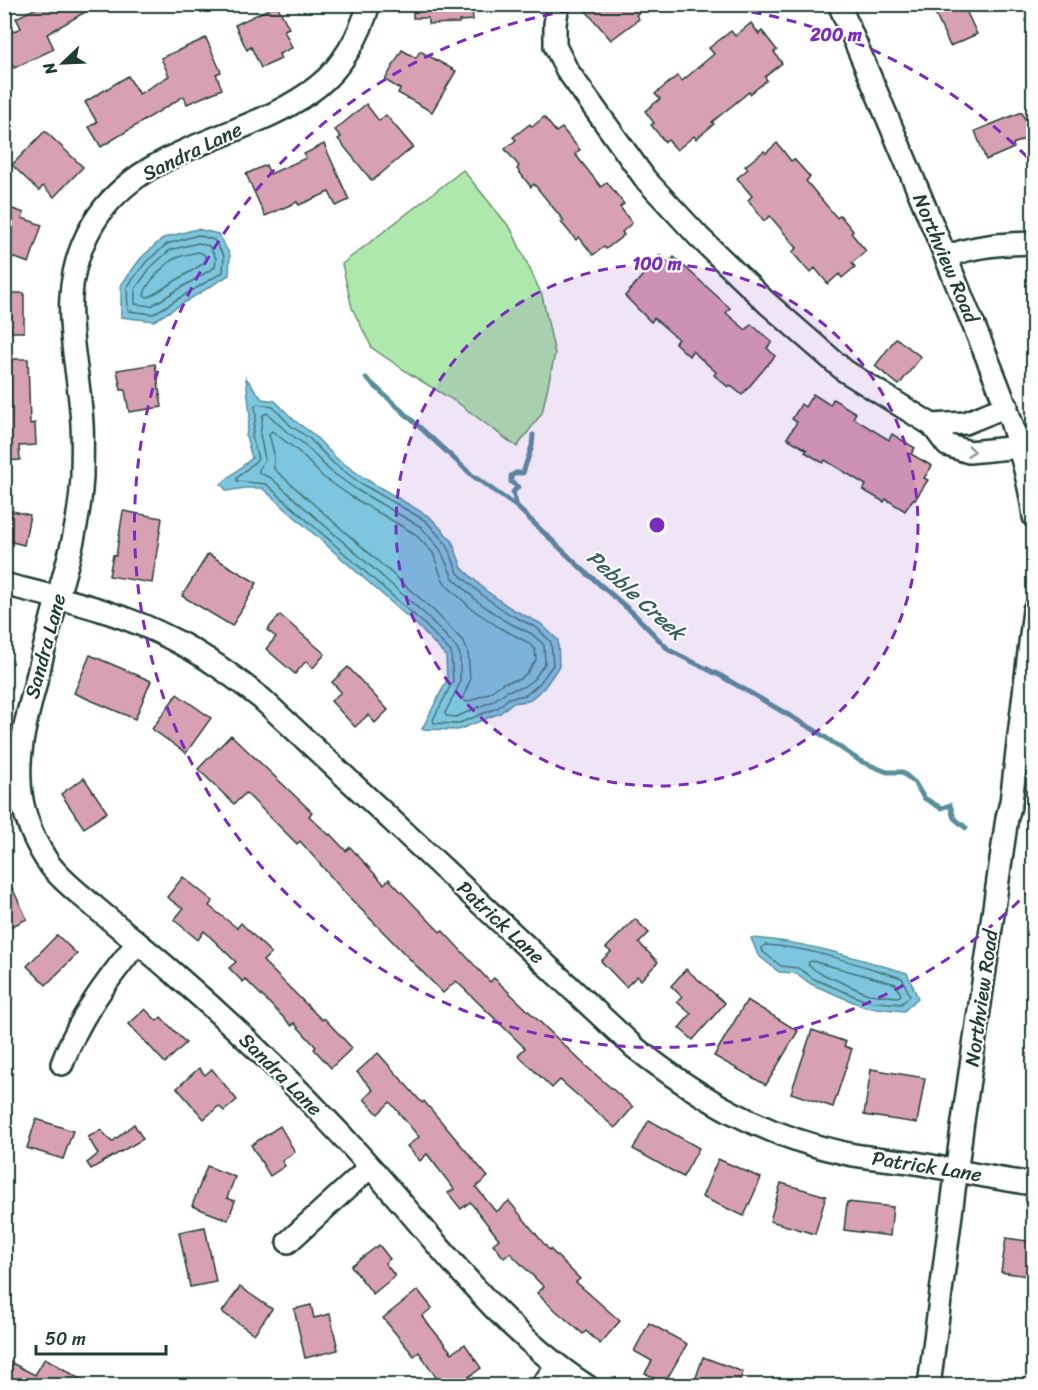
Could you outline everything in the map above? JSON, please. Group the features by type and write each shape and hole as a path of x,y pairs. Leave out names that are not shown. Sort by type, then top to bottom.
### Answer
{"street":[{"name":"Sandra Lane","path":"369,4 355,41 340,63 321,84 286,107 163,161 127,183 106,203 86,236 73,271 69,304 82,425 82,481 70,556 57,598 20,747 19,781 23,807 41,850 64,880 256,1047 370,1167 494,1308 557,1365 587,1386"},
{"path":"558,4 555,46 567,70 646,180 699,237 767,303 838,365 932,425 947,445 969,452 1020,447"},
{"name":"Northview Road","path":"839,4 1007,406 1020,447 1034,517"},
{"path":"946,257 963,250 997,244 1034,243"},
{"path":"932,425 964,423 1007,406"},
{"name":"Patrick Lane","path":"4,584 108,612 175,640 226,671 262,699 634,1047 692,1091 739,1117 798,1140 845,1153 918,1163 1034,1184"},
{"name":"Northview Road","path":"929,1386 957,1171 1011,802 1034,610"},
{"path":"62,1064 72,1035 102,987 137,943"},
{"path":"288,1242 370,1167"},
{"path":"542,1386 557,1365"}],"green space":[{"path":"463,170 511,229 542,295 555,354 542,413 517,447 458,403 372,348 352,308 342,264"},
{"path":"1033,721 1033,816 1027,813 1022,788"}],"water":[{"path":"197,229 218,234 230,255 229,275 154,321 121,317 121,285 141,258 163,238"},
{"path":"246,378 262,399 275,401 295,421 313,434 336,458 364,478 430,517 452,541 462,568 485,590 512,609 540,623 558,640 559,666 544,688 528,701 512,703 500,713 458,730 422,729 447,680 446,656 418,626 262,488 227,491 221,484 252,458 246,436 250,415"},
{"path":"751,938 810,946 907,973 918,998 904,1011 865,1007 811,984 796,973 779,972 758,955"}],"building":[{"path":"44,4 99,4 47,34 54,49 14,68 4,47 4,36 21,28 16,18"},
{"path":"413,4 472,4 473,20 428,24 428,18 413,18"},
{"path":"580,4 649,4 636,15 639,19 611,40"},
{"path":"934,4 963,4 977,34 950,46 933,9"},
{"path":"277,5 289,28 284,30 292,48 279,54 281,59 261,68 251,47 247,50 235,25"},
{"path":"751,23 759,34 762,31 777,50 774,52 782,63 765,77 767,80 712,122 714,124 696,139 694,136 677,150 668,140 665,142 651,125 654,123 645,111 660,99 655,94 677,76 682,81 714,54 709,48 731,31 735,36"},
{"path":"206,38 221,72 216,74 222,89 187,104 184,96 101,147 89,127 97,122 85,102 128,76 139,94 169,76 161,58"},
{"path":"402,50 416,58 420,51 456,71 432,112 398,93 400,89 385,80"},
{"path":"366,104 379,121 386,115 413,147 372,181 338,139 341,137 335,130"},
{"path":"1022,112 1031,136 1013,144 1014,148 986,160 975,131"},
{"path":"544,117 556,132 562,128 580,150 575,154 601,187 607,182 624,204 620,207 632,223 622,232 624,235 606,249 604,247 593,255 579,237 576,240 561,222 564,221 534,184 531,187 517,169 519,166 505,149 516,140 513,137 530,124 532,127"},
{"path":"45,131 83,167 54,197 43,186 39,191 12,165"},
{"path":"777,143 791,161 794,159 810,177 806,181 837,218 840,215 866,251 852,263 855,267 842,278 839,274 828,284 815,268 810,273 792,252 797,248 770,216 764,221 748,200 752,196 737,178 748,169 745,166"},
{"path":"324,144 349,200 336,206 329,192 299,205 297,202 265,216 246,174 266,165 270,174 306,158 304,154"},
{"path":"4,206 24,213 22,218 42,225 29,263 4,254"},
{"path":"660,255 669,263 674,257 730,308 726,313 746,330 751,324 772,342 767,348 775,356 742,395 714,375 716,372 692,351 689,356 675,343 678,339 654,318 651,322 625,296"},
{"path":"4,293 24,293 24,332 4,332"},
{"path":"896,338 921,357 899,385 875,366"},
{"path":"4,359 28,359 30,424 35,423 36,445 19,446 20,460 4,461"},
{"path":"155,364 162,407 129,412 125,390 121,390 117,370"},
{"path":"813,394 830,405 833,399 856,413 853,418 889,440 892,434 915,448 911,454 932,466 924,478 928,480 905,511 886,499 884,502 863,490 866,485 825,460 823,463 787,438 797,422 792,419 801,404 805,407"},
{"path":"4,509 30,515 24,545 4,540"},
{"path":"123,511 162,518 152,583 109,576 113,555 116,556"},
{"path":"208,554 257,583 232,626 182,596"},
{"path":"280,615 325,654 313,668 306,661 295,674 266,649 276,637 267,630"},
{"path":"90,655 151,681 135,719 74,693"},
{"path":"348,667 388,710 375,723 368,715 355,727 331,701 341,692 332,682"},
{"path":"177,694 211,718 186,753 152,729"},
{"path":"231,735 312,812 309,816 346,851 350,847 384,884 389,879 440,932 442,930 490,982 494,978 587,1067 633,1107 615,1128 560,1080 552,1088 518,1055 525,1048 456,981 443,993 346,894 300,841 297,844 246,793 234,804 198,769"},
{"path":"84,778 107,812 84,828 61,794"},
{"path":"4,871 27,919 4,930"},
{"path":"183,877 213,901 209,906 237,928 241,923 271,953 263,961 322,1020 324,1018 352,1048 331,1068 294,1023 292,1026 245,979 243,982 229,968 236,962 204,931 198,940 174,920 183,909 167,897"},
{"path":"635,919 649,933 639,943 658,962 641,980 637,976 626,987 601,961 611,952 606,948"},
{"path":"57,935 77,954 46,985 27,966"},
{"path":"686,969 725,1003 693,1040 679,1028 691,1014 677,1002 682,997 671,986"},
{"path":"747,1000 798,1031 766,1085 714,1056"},
{"path":"145,1009 157,1021 161,1017 186,1043 165,1063 129,1024"},
{"path":"812,1030 846,1042 844,1046 852,1049 833,1107 791,1093"},
{"path":"378,1053 422,1103 424,1101 488,1177 476,1187 496,1212 509,1201 549,1250 580,1279 576,1282 620,1321 600,1344 586,1331 583,1334 537,1293 544,1287 510,1253 504,1258 493,1244 499,1239 470,1202 461,1209 448,1193 454,1189 427,1154 420,1161 407,1146 419,1137 390,1102 378,1114 364,1099 373,1090 357,1072"},
{"path":"199,1068 205,1075 212,1069 237,1100 224,1111 219,1106 204,1119 177,1088"},
{"path":"871,1069 925,1078 917,1123 864,1115"},
{"path":"36,1119 73,1131 63,1159 27,1148"},
{"path":"649,1120 699,1148 683,1177 633,1149"},
{"path":"134,1124 143,1139 91,1169 87,1163 98,1154 88,1137 101,1130 112,1142"},
{"path":"280,1126 295,1152 282,1161 285,1166 270,1176 251,1145"},
{"path":"718,1159 761,1178 744,1216 702,1197"},
{"path":"207,1166 235,1177 227,1198 235,1201 228,1220 192,1206"},
{"path":"781,1183 826,1196 815,1234 770,1221"},
{"path":"847,1202 893,1207 890,1236 844,1230"},
{"path":"205,1227 216,1282 190,1287 179,1232"},
{"path":"1006,1238 1034,1242 1034,1277 1001,1272"},
{"path":"379,1245 390,1259 385,1263 395,1276 373,1294 351,1266"},
{"path":"240,1287 272,1309 254,1334 222,1312"},
{"path":"418,1290 432,1308 422,1316 452,1353 465,1344 481,1368 456,1386 442,1386 419,1352 414,1356 383,1318"},
{"path":"311,1305 314,1318 330,1314 338,1350 305,1358 294,1309"},
{"path":"649,1323 687,1344 664,1384 645,1373 652,1361 634,1351"},
{"path":"703,1357 743,1372 738,1386 693,1386"},
{"path":"45,1358 92,1386 4,1386 4,1359 35,1375"}],"waterway":[{"name":"Pebble Creek","path":"366,378 473,476 517,507 583,570 633,613 669,650 721,676 816,731 860,761 887,772 902,772 915,783 924,798 941,808 950,805 954,818 966,828"},
{"path":"517,507 513,492 518,487 511,482 511,476 523,473 532,446 533,435"}]}
